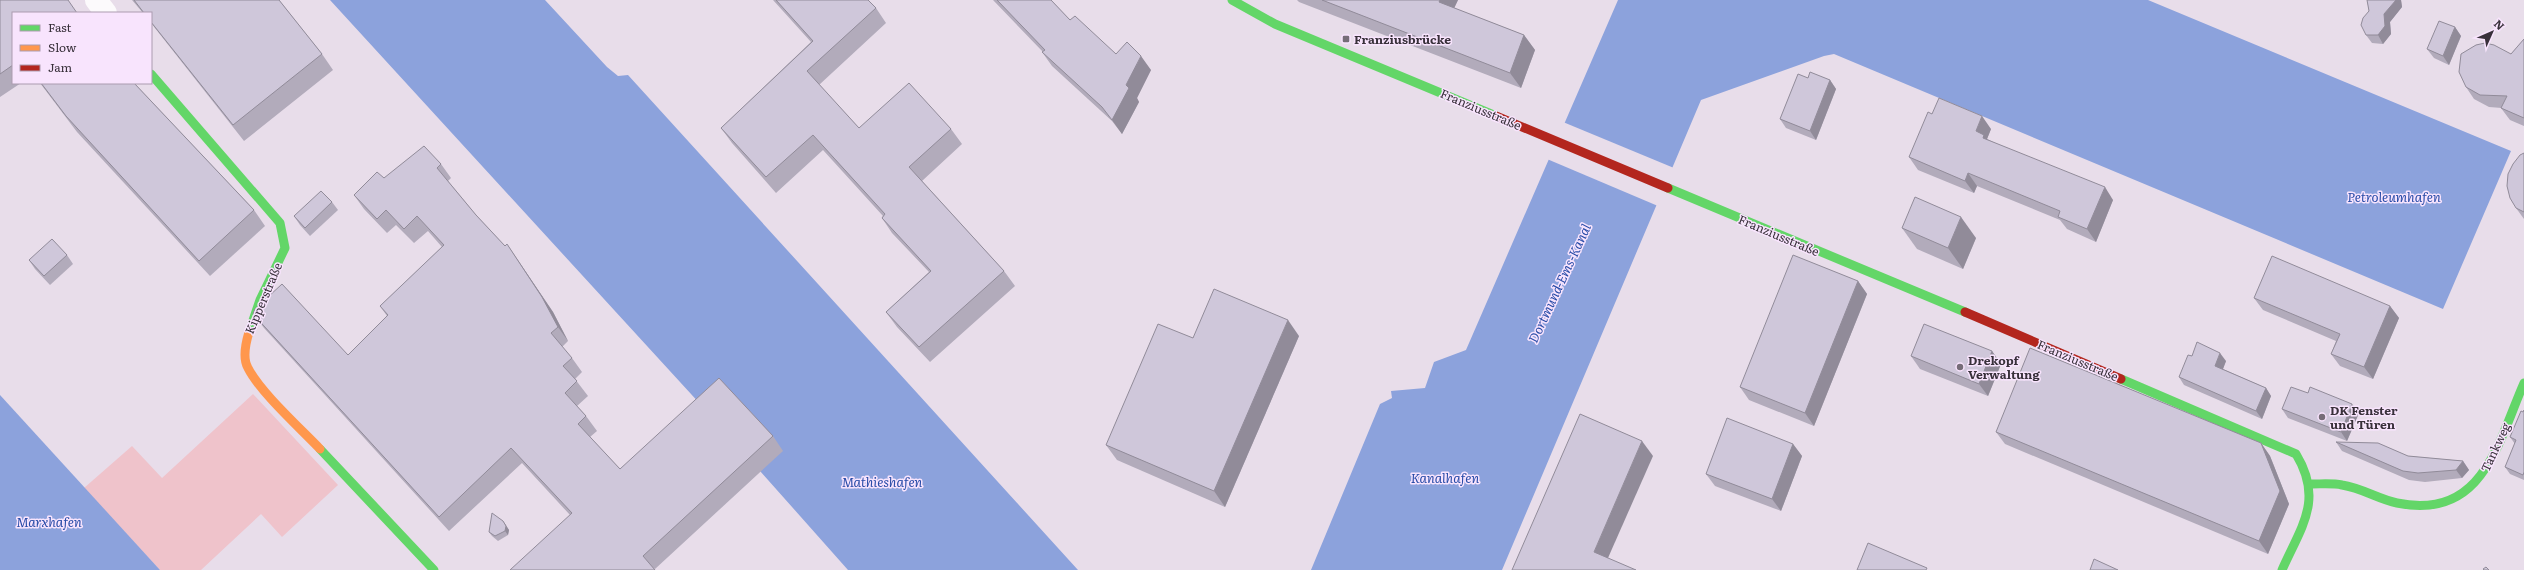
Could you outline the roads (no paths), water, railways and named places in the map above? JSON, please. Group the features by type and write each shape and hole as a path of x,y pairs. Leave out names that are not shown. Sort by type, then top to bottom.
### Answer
{"main road":[{"name":"Franziusstraße","path":"1232,0 1275,24 1672,189 2244,430 2296,454 2306,468 2312,484"},
{"path":"1246,9 1252,0"},
{"name":"Kipperstraße","path":"152,75 280,223 285,248 260,300 246,335 245,344 247,368 263,388 434,570"},
{"name":"Tankweg","path":"2312,484 2347,485 2397,503 2417,505 2450,499 2476,484 2485,470 2524,383"},
{"path":"2282,570 2310,507 2312,484"}],"street":[{"path":"96,0 105,12"}],"water":[{"name":"Mathieshafen","path":"330,0 545,0 607,67 618,76 628,75 1078,570 848,570 713,418"},
{"path":"1618,0 2148,0 2511,151 2443,309 1834,54 1824,56 1701,100 1502,570 1311,570 1380,404 1392,398 1391,391 1425,388 1434,362 1466,350"},
{"name":"Marxhafen","path":"0,395 160,570 0,570"}],"place":[{"name":"Franziusbrücke","path":"1346,39"},
{"name":"Drekopf Verwaltung","path":"1960,367"},
{"name":"DK Fenster und Türen","path":"2322,417"}],"water label":[{"name":"Petroleumhafen","path":"2394,196"},
{"name":"Dortmund-Ems-Kanal","path":"1559,283"},
{"name":"Kanalhafen","path":"1445,477"}]}
